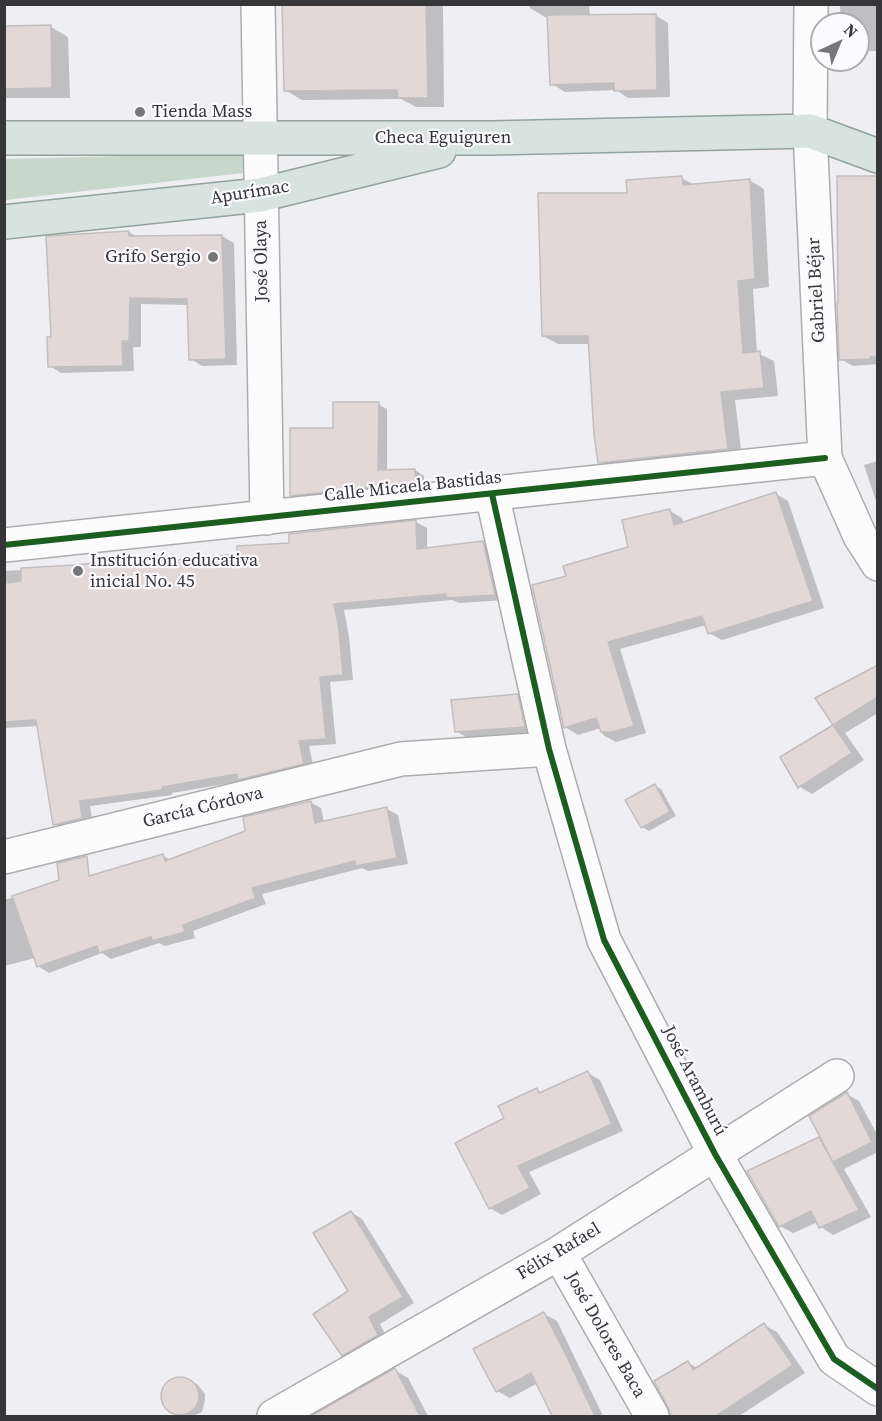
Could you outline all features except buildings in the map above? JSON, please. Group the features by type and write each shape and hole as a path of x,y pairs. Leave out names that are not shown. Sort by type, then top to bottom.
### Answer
{"main road":[{"name":"Checa Eguiguren","path":"4,138 491,138 810,130 878,156"},
{"name":"Apurímac","path":"4,222 260,195 491,138"}],"street":[{"name":"José Olaya","path":"258,4 267,518"},
{"name":"Gabriel Béjar","path":"811,4 810,130 825,458 860,537 878,564"},
{"name":"Calle Micaela Bastidas","path":"4,545 825,458"},
{"name":"José Aramburú","path":"492,494 549,749 604,940 715,1154 834,1359 878,1389"},
{"name":"García Córdova","path":"4,857 401,759 549,749"},
{"name":"Félix Rafael","path":"274,1416 559,1253 837,1076"},
{"name":"José Dolores Baca","path":"559,1253 651,1416"}],"green space":[{"path":"243,153 244,173 5,200 4,159"}],"cycle path":[{"path":"4,545 825,458"},
{"path":"492,494 549,749 604,940 715,1154 834,1359 878,1389"}],"place":[{"name":"Tienda Mass","path":"140,112"},
{"name":"Grifo Sergio","path":"213,257"},
{"name":"Institución educativa inicial No. 45","path":"78,571"}]}
